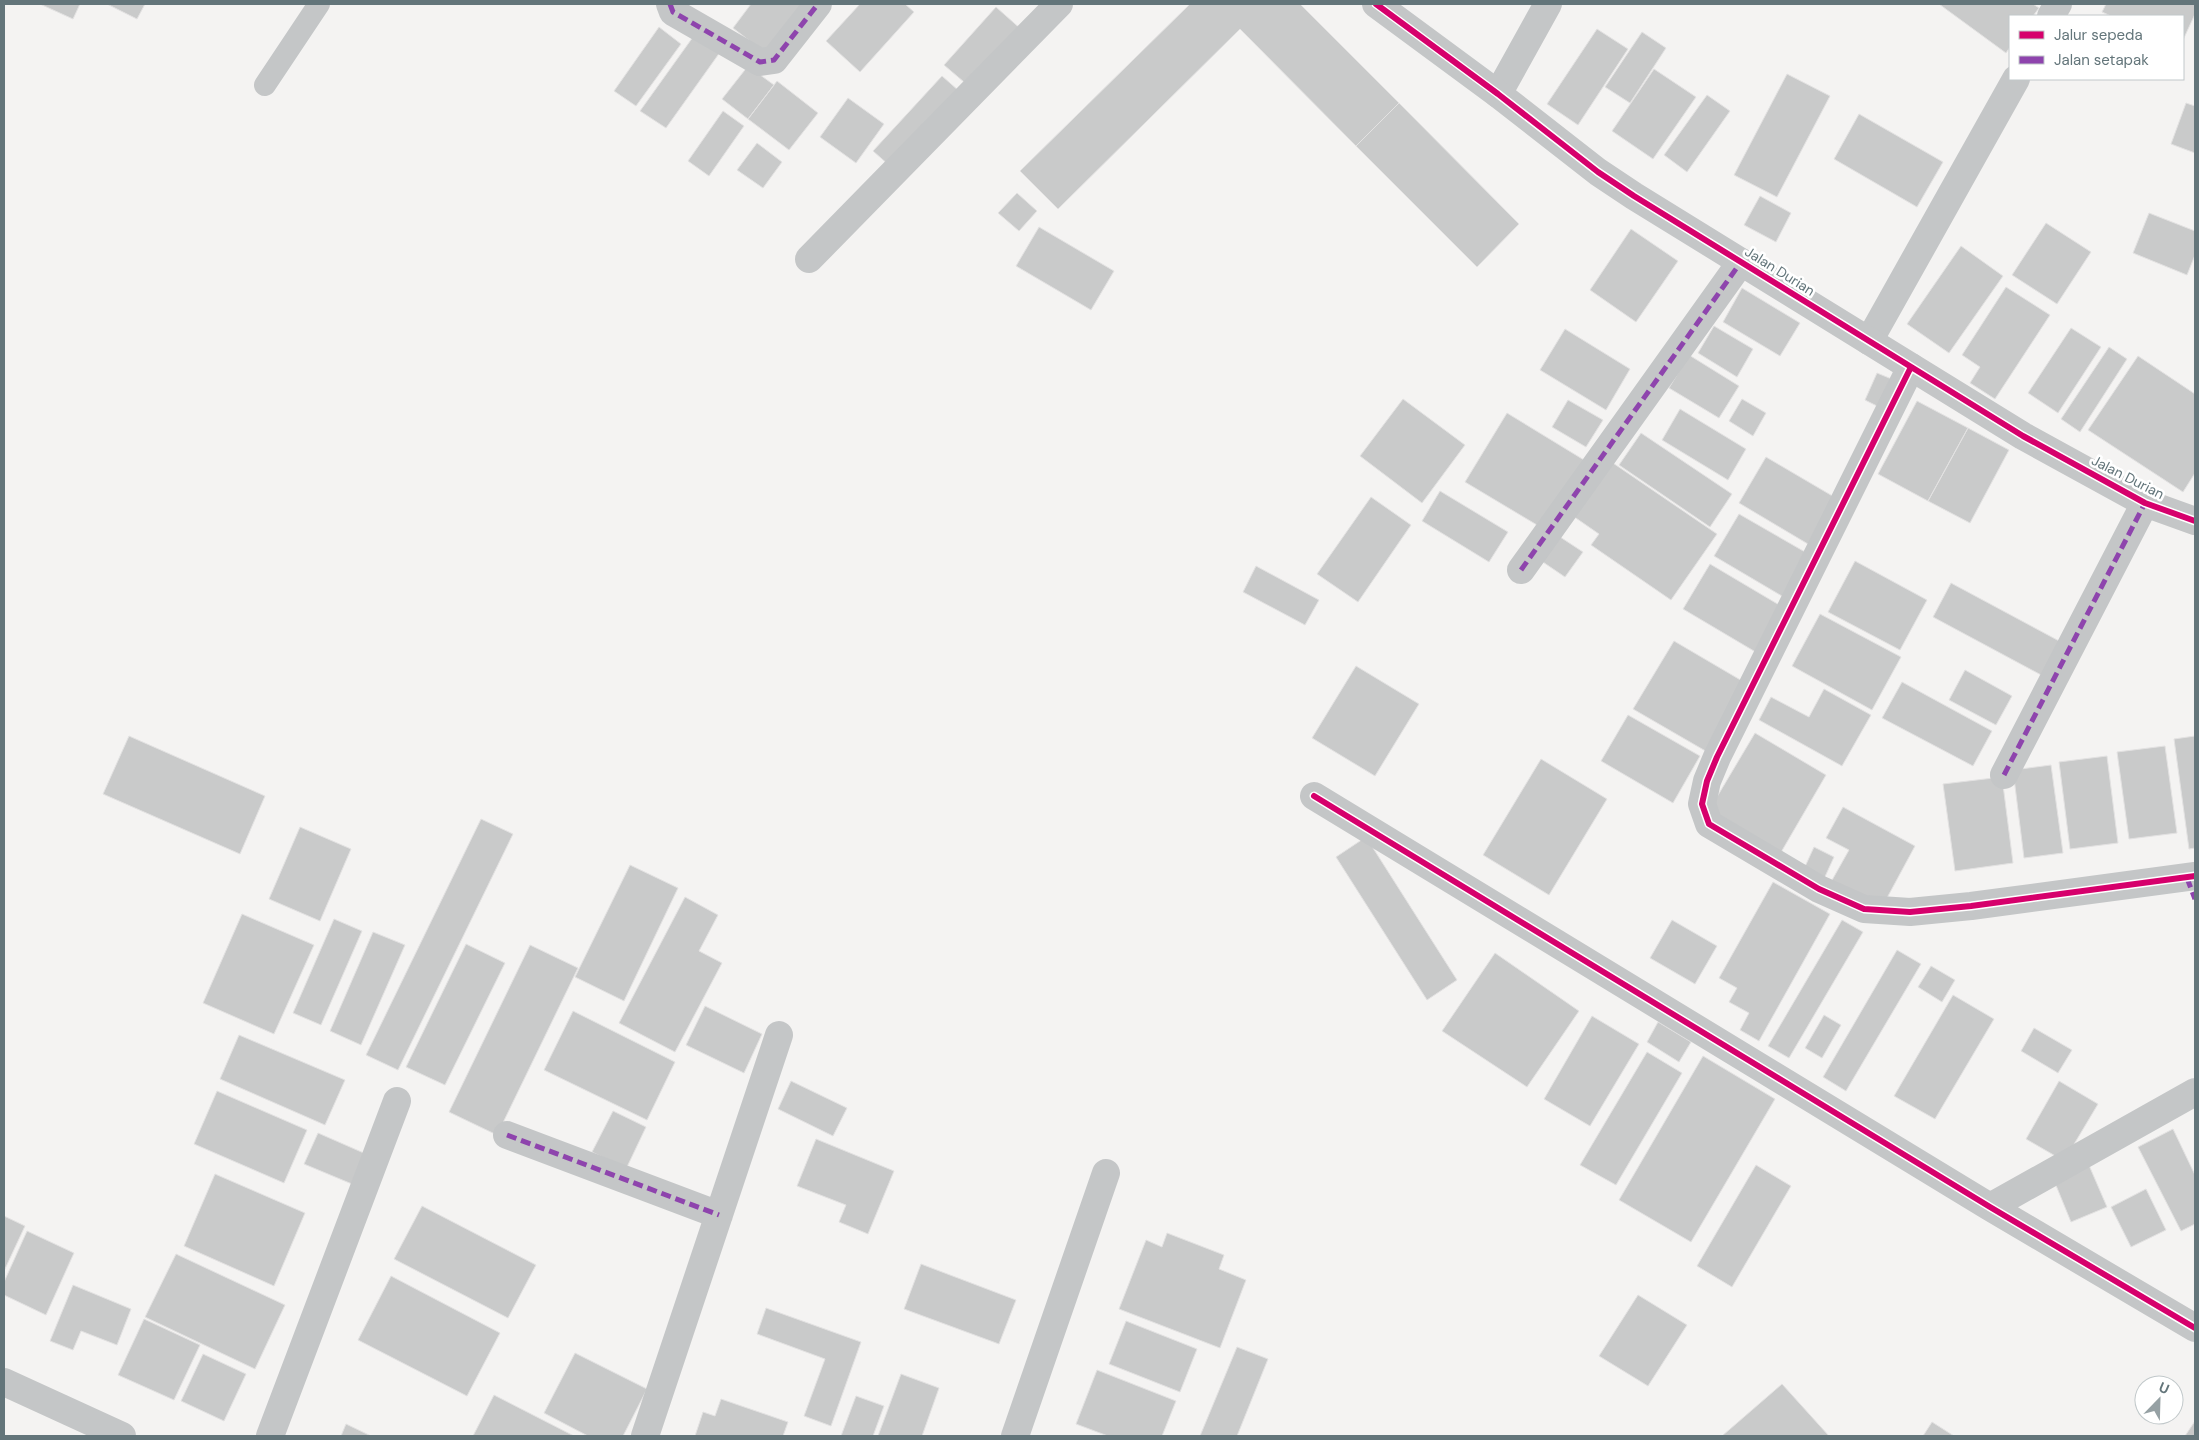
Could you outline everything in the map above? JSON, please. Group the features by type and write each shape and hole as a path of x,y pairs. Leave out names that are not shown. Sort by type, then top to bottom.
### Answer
{"street":[{"path":"670,4 673,12 760,62 767,62 774,60 818,4"},
{"path":"809,259 1059,4"},
{"name":"Jalan Durian","path":"1376,4 1498,94 1598,172 2023,436 2145,503 2195,521"},
{"path":"1498,94 1548,4"},
{"path":"2052,15 2058,4"},
{"path":"1869,342 2015,80"},
{"path":"1521,570 1741,262"},
{"path":"1912,367 1717,757 1707,781 1702,804 1709,824 1819,888 1864,909 1910,912 1971,906 2195,876"},
{"path":"2004,775 2145,503"},
{"path":"1314,796 1990,1207 2195,1328"},
{"path":"645,1436 779,1035"},
{"path":"1990,1207 2195,1092"},
{"path":"270,1436 397,1101"},
{"path":"506,1135 719,1215"},
{"path":"1015,1436 1106,1173"},
{"path":"4,1382 122,1436"}],"lane":[{"path":"265,85 319,4"}],"building":[{"path":"40,4 80,4 73,19"},
{"path":"107,4 145,4 137,19"},
{"path":"751,4 810,4 769,56 733,28"},
{"path":"860,4 905,4 914,12 860,72 826,41"},
{"path":"1190,4 1300,4 1399,103 1356,146 1240,29 1058,209 1020,171"},
{"path":"1939,4 2033,4 2039,8 2034,15 2009,15 2009,48 2006,53"},
{"path":"2106,4 2195,4 2195,14 2184,38 2184,15 2109,15 2102,12"},
{"path":"996,7 1023,31 971,88 944,65"},
{"path":"659,27 681,44 636,106 614,91"},
{"path":"1597,29 1628,49 1578,125 1547,104"},
{"path":"698,30 723,48 666,128 640,111"},
{"path":"1642,32 1666,48 1630,103 1605,87"},
{"path":"748,66 774,85 748,119 722,99"},
{"path":"1654,69 1696,97 1653,159 1612,131"},
{"path":"1787,74 1830,96 1777,197 1734,175"},
{"path":"942,76 959,91 890,166 873,151"},
{"path":"777,81 818,113 789,150 748,119"},
{"path":"1707,95 1730,111 1687,172 1664,155"},
{"path":"848,98 884,124 856,163 820,137"},
{"path":"1399,103 1519,224 1477,267 1356,146"},
{"path":"2186,103 2195,106 2195,153 2171,144"},
{"path":"723,111 744,126 709,176 688,161"},
{"path":"1859,114 1943,162 1917,207 1834,159"},
{"path":"757,143 782,162 763,188 737,170"},
{"path":"1017,193 1037,211 1019,231 998,213"},
{"path":"1760,196 1791,213 1776,242 1744,225"},
{"path":"2149,213 2195,231 2195,255 2187,275 2133,253"},
{"path":"2046,223 2091,252 2057,304 2012,275"},
{"path":"1039,227 1114,271 1091,310 1016,266"},
{"path":"1631,229 1678,261 1636,322 1590,290"},
{"path":"1961,246 2003,276 1949,353 1907,324"},
{"path":"2006,287 2050,315 1995,399 1970,383 1980,367 1962,355"},
{"path":"1742,288 1800,323 1780,356 1723,322"},
{"path":"1714,326 1753,349 1737,377 1698,353"},
{"path":"2071,328 2101,347 2058,413 2028,393"},
{"path":"1565,329 1630,369 1606,410 1540,370"},
{"path":"2109,347 2127,359 2080,432 2061,419"},
{"path":"1689,355 1739,386 1719,418 1669,388"},
{"path":"2138,356 2195,394 2195,473 2183,492 2088,430"},
{"path":"1877,373 1894,380 1881,408 1865,400"},
{"path":"1403,399 1465,445 1422,503 1360,456"},
{"path":"1742,399 1766,413 1753,436 1729,421"},
{"path":"1568,400 1603,420 1586,447 1552,427"},
{"path":"1917,401 1968,428 1928,501 1878,474"},
{"path":"1680,409 1746,449 1728,480 1662,440"},
{"path":"1507,413 1584,460 1542,528 1465,482"},
{"path":"1968,428 2009,450 1970,523 1928,501"},
{"path":"1641,433 1732,494 1710,527 1619,465"},
{"path":"1766,457 1841,501 1813,547 1739,503"},
{"path":"1610,461 1717,534 1671,600 1591,545 1599,534 1573,516"},
{"path":"1440,491 1508,532 1489,562 1422,521"},
{"path":"1371,497 1411,525 1358,602 1317,574"},
{"path":"1739,514 1812,556 1787,599 1714,556"},
{"path":"1554,533 1583,552 1565,577 1537,558"},
{"path":"1855,561 1927,600 1900,650 1828,612"},
{"path":"1710,564 1786,609 1759,654 1683,609"},
{"path":"1256,566 1319,600 1305,625 1243,592"},
{"path":"1951,583 2061,642 2043,676 1933,617"},
{"path":"1820,614 1901,657 1872,710 1792,666"},
{"path":"1674,641 1749,685 1709,753 1633,709"},
{"path":"1356,666 1419,704 1375,776 1312,738"},
{"path":"1965,670 2012,696 1996,725 1949,700"},
{"path":"1902,682 1992,731 1973,766 1882,718"},
{"path":"1824,689 1871,715 1842,766 1759,720 1771,697 1809,717"},
{"path":"1628,715 1700,756 1673,803 1601,761"},
{"path":"1755,733 1826,775 1780,854 1708,812"},
{"path":"129,736 265,796 240,854 103,794"},
{"path":"2195,736 2195,848 2189,849 2174,739"},
{"path":"2165,746 2177,833 2129,839 2117,752"},
{"path":"2107,756 2118,843 2070,849 2059,762"},
{"path":"1541,759 1607,799 1549,895 1483,855"},
{"path":"2051,765 2063,853 2024,858 2013,770"},
{"path":"2002,777 2013,863 1955,871 1943,784"},
{"path":"1843,807 1915,846 1881,909 1831,882 1849,850 1826,838"},
{"path":"481,819 513,834 398,1070 366,1055"},
{"path":"300,827 351,849 320,921 269,899"},
{"path":"1366,837 1457,980 1427,1000 1336,857"},
{"path":"1814,847 1834,857 1823,881 1803,871"},
{"path":"630,865 678,888 624,1001 575,977"},
{"path":"1773,882 1830,914 1759,1041 1740,1030 1749,1013 1729,1002 1737,988 1719,978"},
{"path":"685,897 718,915 699,951 722,963 675,1052 619,1023"},
{"path":"242,914 314,945 274,1034 203,1003"},
{"path":"334,919 362,931 321,1025 293,1013"},
{"path":"1672,920 1717,946 1695,984 1650,958"},
{"path":"1842,920 1863,932 1789,1058 1768,1046"},
{"path":"373,932 405,945 361,1045 330,1031"},
{"path":"466,944 505,963 445,1085 406,1067"},
{"path":"530,945 578,968 497,1135 449,1112"},
{"path":"1897,950 1921,964 1846,1091 1823,1077"},
{"path":"1495,953 1579,1011 1527,1087 1442,1031"},
{"path":"1931,966 1955,980 1942,1002 1918,987"},
{"path":"1953,995 1994,1019 1935,1119 1894,1096"},
{"path":"705,1006 762,1034 744,1073 686,1045"},
{"path":"573,1011 675,1062 647,1120 544,1070"},
{"path":"1824,1015 1841,1025 1822,1058 1805,1048"},
{"path":"1592,1016 1639,1044 1590,1126 1544,1099"},
{"path":"1658,1022 1691,1042 1679,1062 1647,1042"},
{"path":"2034,1028 2072,1050 2058,1073 2021,1051"},
{"path":"239,1035 345,1080 325,1125 220,1079"},
{"path":"1647,1052 1682,1073 1616,1185 1580,1165"},
{"path":"1703,1056 1775,1099 1691,1242 1619,1200"},
{"path":"791,1081 847,1108 833,1136 778,1109"},
{"path":"2059,1081 2098,1104 2064,1161 2026,1139"},
{"path":"217,1091 307,1130 284,1183 194,1144"},
{"path":"613,1111 646,1127 626,1169 592,1152"},
{"path":"2173,1129 2195,1175 2195,1224 2181,1231 2138,1147"},
{"path":"318,1133 366,1154 352,1184 304,1164"},
{"path":"816,1139 894,1171 868,1234 839,1222 846,1205 797,1186"},
{"path":"2088,1163 2107,1207 2071,1222 2053,1178"},
{"path":"1756,1165 1791,1186 1732,1287 1697,1266"},
{"path":"215,1174 305,1213 274,1286 184,1246"},
{"path":"2146,1189 2166,1230 2131,1247 2111,1207"},
{"path":"422,1206 536,1265 508,1318 394,1259"},
{"path":"4,1216 25,1226 4,1271"},
{"path":"27,1231 74,1253 46,1315 4,1295 4,1282"},
{"path":"1167,1233 1224,1255 1219,1269 1246,1280 1220,1348 1119,1309 1146,1240 1162,1247"},
{"path":"176,1254 285,1305 255,1369 145,1317"},
{"path":"921,1264 1016,1300 999,1344 904,1309"},
{"path":"391,1276 500,1333 467,1396 358,1340"},
{"path":"73,1285 131,1309 117,1345 81,1331 73,1350 50,1341"},
{"path":"1638,1295 1687,1325 1648,1386 1599,1356"},
{"path":"766,1308 861,1342 831,1426 804,1416 825,1359 757,1334"},
{"path":"144,1319 200,1345 174,1400 118,1375"},
{"path":"1126,1321 1197,1349 1180,1392 1109,1364"},
{"path":"1237,1347 1268,1359 1237,1436 1200,1436"},
{"path":"575,1353 647,1389 623,1436 588,1436 544,1413"},
{"path":"203,1354 246,1374 224,1421 181,1401"},
{"path":"1097,1370 1176,1401 1162,1436 1108,1436 1076,1424"},
{"path":"901,1374 939,1388 922,1436 878,1436"},
{"path":"1782,1384 1829,1436 1722,1436"},
{"path":"494,1395 574,1436 473,1436"},
{"path":"856,1396 884,1406 873,1436 841,1436"},
{"path":"721,1399 788,1422 783,1436 695,1436 703,1412 715,1416"},
{"path":"2195,1421 2195,1436 2185,1436"},
{"path":"1932,1422 1954,1436 1923,1436"},
{"path":"346,1424 371,1436 341,1436"}],"marked path":[{"path":"670,4 673,12 760,62 774,60 818,4"},
{"path":"1521,570 1741,262"},
{"path":"2004,775 2145,503"},
{"path":"2187,878 2195,899"},
{"path":"507,1135 719,1215"}],"cycle path":[{"path":"1376,4 1498,94 1598,172 1634,196 2023,436 2145,503 2195,521"},
{"path":"1911,367 1717,757 1707,781 1702,804 1709,824 1819,889 1864,909 1910,912 1971,906 2195,876"},
{"path":"1314,796 1990,1207 2195,1328"}]}
